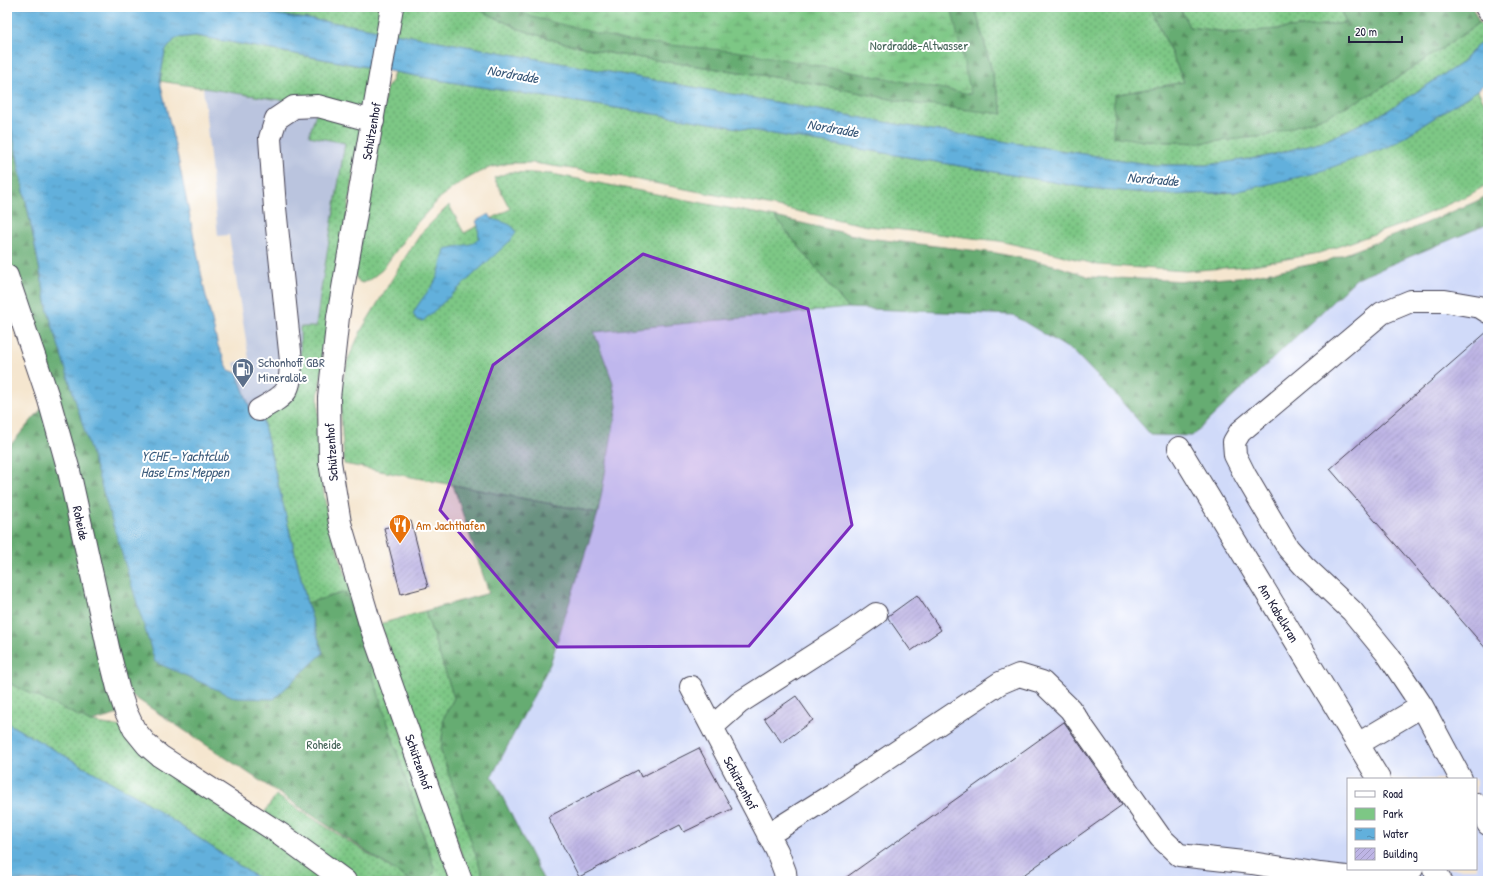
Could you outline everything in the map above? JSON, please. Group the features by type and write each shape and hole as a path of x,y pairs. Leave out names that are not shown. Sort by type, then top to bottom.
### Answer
{"main road":[{"name":"Schützenhof","path":"391,11 380,82 338,317 329,398 330,462 340,524 372,627 461,881"},
{"path":"259,410 281,397 286,391 290,380 291,361 275,208 270,138 276,119 294,107 318,106 373,121"},
{"name":"Roheide","path":"7,276 50,400 69,471 118,688 134,730 147,745 160,756 282,835 345,881"},
{"path":"1460,778 1422,706 1388,655 1352,611 1304,566 1288,548 1245,476 1235,455 1234,442 1240,432 1382,313 1410,301 1445,301 1480,307 1488,312"},
{"name":"Am Kabelkran","path":"1179,448 1378,778"},
{"path":"712,727 739,703 876,614"},
{"path":"768,834 838,791 1000,683 1019,675 1042,682 1070,709 1160,837 1179,855 1252,863 1320,874 1373,880 1408,870"},
{"name":"Schützenhof","path":"691,687 768,834 785,872 786,881"},
{"path":"1358,744 1422,706"},
{"path":"1477,806 1488,824"},
{"path":"1435,870 1441,881"}],"highlighted area":[{"path":"643,254 808,309 852,525 749,646 557,647 440,510 493,365"}],"shaded area":[{"path":"203,87 318,106 345,143 316,328 300,328 301,385 259,410 250,408 234,363 249,359 229,235 218,236"},
{"path":"1488,224 1488,881 544,881 491,776 550,664 598,513 617,406 612,380 594,332 848,308 1013,315 1074,352 1114,393 1151,435 1192,436 1356,279"}],"green space":[{"path":"222,7 472,7 519,29 560,42 614,54 801,81 910,103 1003,113 975,7 1151,7 1184,82 1114,95 1144,141 1201,143 1265,136 1377,91 1465,33 1479,22 1487,35 1460,64 1387,111 1327,140 1264,157 1206,165 1153,165 907,126 350,25"},
{"name":"Nordradde-Altwasser","path":"472,7 975,7 1003,114 910,103 801,81 614,54 560,42 519,29"},
{"name":"Nordradde-Altwasser","path":"513,7 951,7 971,94 743,52 628,41 532,17"},
{"path":"1151,7 1180,7 1189,27 1233,33 1346,23 1339,7 1472,7 1479,22 1465,33 1377,91 1327,116 1265,136 1201,143 1144,141 1113,136 1114,95 1184,82"},
{"path":"1180,7 1339,7 1346,23 1233,33 1189,27"},
{"path":"196,36 371,68 318,397 319,462 329,526 454,881 427,881 435,871 346,592 307,603 261,413 259,410 301,385 300,327 316,327 345,143 309,136 318,106 160,81 165,51 176,38"},
{"path":"394,72 680,118 1088,188 1171,195 1235,192 1390,146 1478,90 1488,110 1488,184 1469,195 1406,223 1319,253 1248,266 1186,271 1098,265 999,241 868,226 618,176 533,163 510,163 489,168 476,174 458,184 441,197 414,226 382,270 369,280 362,283 358,281 355,276 386,89 392,81"},
{"path":"7,106 48,311 323,653 307,603 346,592 435,871 427,881 411,881 131,695 126,712 91,722 7,682 7,449 49,400 7,276"},
{"path":"510,172 552,174 775,217 848,308 594,332 612,380 617,406 598,513 344,464 341,415 342,385 348,359 362,329 422,232 449,205 464,233 510,209 494,178"},
{"path":"1488,195 1488,224 1356,279 1192,436 1151,435 1114,393 1074,352 1013,315 848,308 775,217 867,238 996,253 1054,265 1090,277 1190,281 1249,276 1324,262 1411,229"},
{"path":"453,485 598,513 550,664 492,776 544,881 484,880 441,751 444,717 454,698 425,611 489,593"},
{"path":"425,611 454,698 444,717 441,751 485,881 471,881 380,624"},
{"path":"7,682 91,722 134,729 340,881 262,881 141,799 7,723"},
{"path":"276,795 411,881 356,881 285,831 261,818"}],"water":[{"name":"YCHE - Yachtclub Hase Ems Meppen","path":"7,7 222,7 350,25 907,126 1153,165 1206,165 1264,157 1327,140 1387,111 1460,64 1488,34 1488,80 1478,90 1390,146 1316,173 1235,192 1171,195 1088,188 680,118 450,82 196,36 176,38 165,51 160,81 178,158 205,292 218,346 229,370 237,373 250,408 261,413 307,603 323,653 274,699 236,698 155,662 48,311 7,106"},
{"path":"489,214 492,219 506,223 514,229 516,232 511,240 423,321 417,320 413,314 435,281 445,249 471,244 479,238 476,221"},
{"path":"7,723 141,799 262,881 7,881"}],"building":[{"path":"1488,331 1488,651 1330,469"},
{"path":"411,521 428,587 401,594 384,528"},
{"path":"917,595 941,630 911,651 888,616"},
{"path":"796,696 813,720 782,743 764,718"},
{"path":"1064,722 1122,805 1015,881 841,881"},
{"path":"699,748 732,809 684,832 680,825 579,877 548,817 638,770 641,777"}],"place":[{"name":"Schonhoff GBR Mineralöle","path":"243,388"},
{"name":"Am Jachthafen","path":"400,544"}],"water label":[{"name":"Nordradde","path":"513,74"},
{"name":"Nordradde","path":"833,128"},
{"name":"Nordradde","path":"1153,179"}]}
